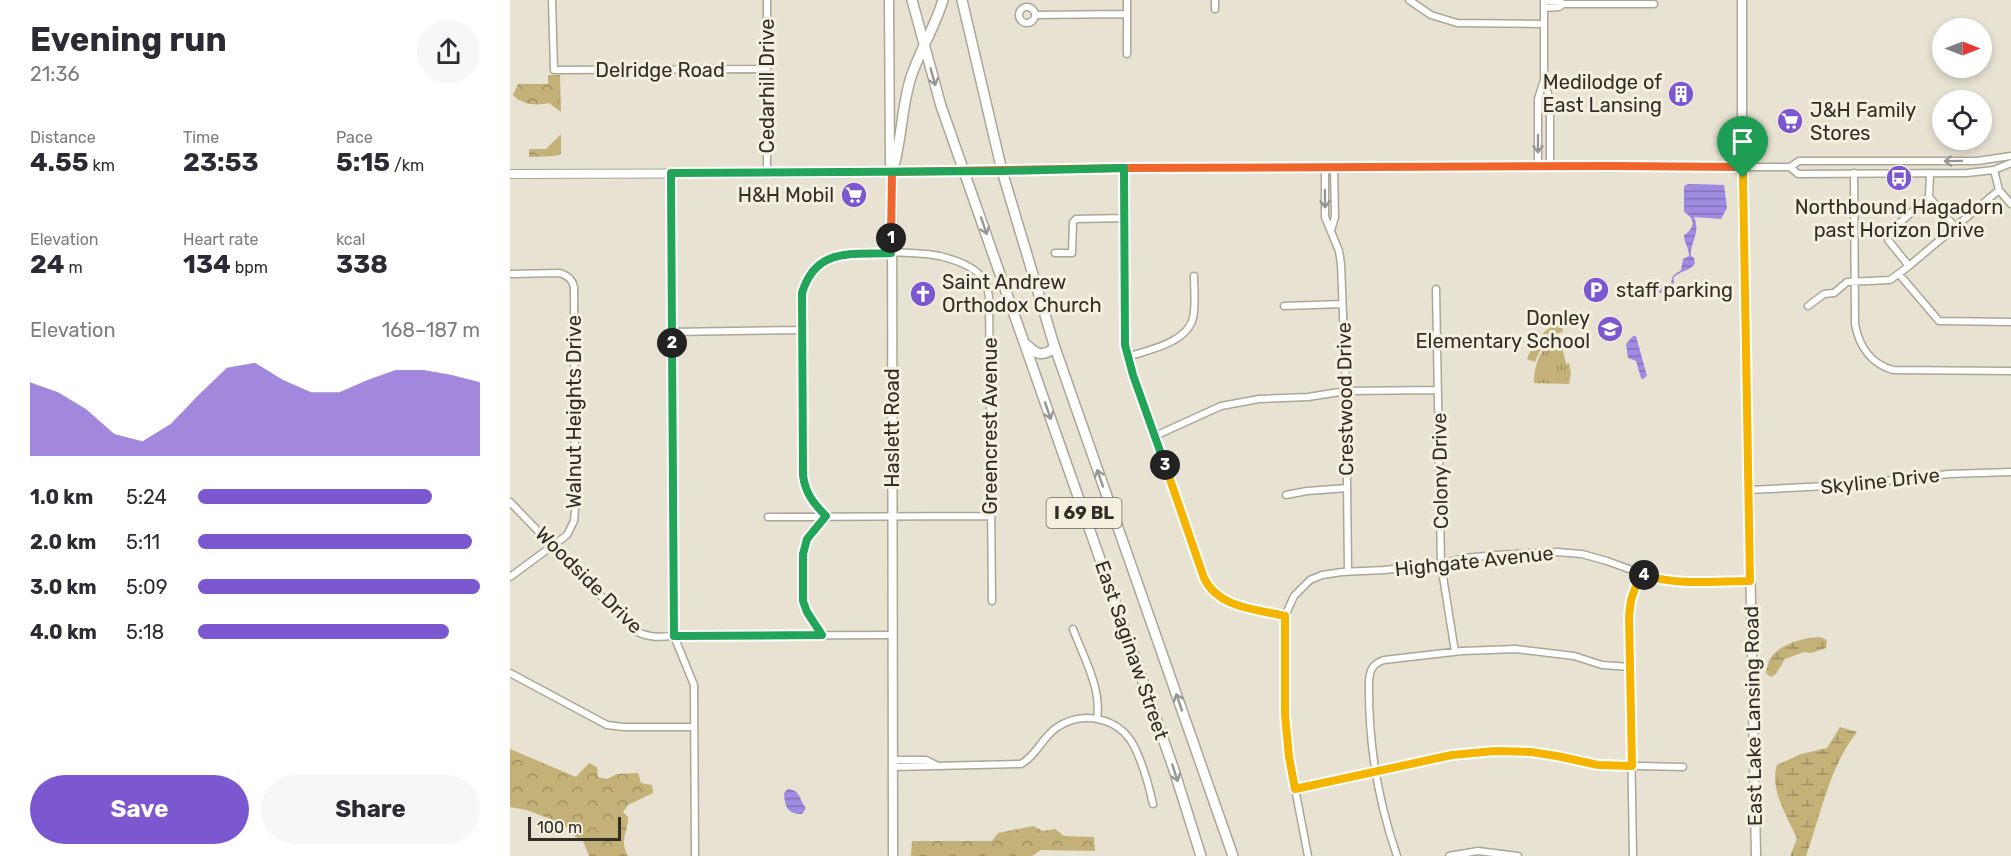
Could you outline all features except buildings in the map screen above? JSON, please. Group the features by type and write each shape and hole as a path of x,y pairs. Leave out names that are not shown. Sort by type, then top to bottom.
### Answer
{"main road":[{"name":"Haslett Road","path":"889,0 890,162 892,172 893,856"},
{"name":"East Saginaw Street","path":"912,0 941,106 1174,770 1201,856"},
{"path":"892,172 907,93 943,0"},
{"name":"East Saginaw Street","path":"962,0 1002,171 1054,345 1233,856"},
{"name":"East Lake Lansing Road","path":"1742,0 1756,856"},
{"path":"1025,343 1034,352 1040,354 1046,354 1053,349 1054,345"}],"street":[{"name":"Delridge Road","path":"552,0 553,70 767,69"},
{"name":"Cedarhill Drive","path":"767,0 767,172"},
{"path":"1127,0 1127,54"},
{"path":"1215,0 1215,9"},
{"path":"1409,0 1431,15 1457,23 1544,24"},
{"path":"1550,166 1550,100 1544,80 1544,3 1559,8 1563,4 1654,4"},
{"path":"1035,15 1127,14"},
{"path":"1538,166 1538,99 1544,80"},
{"path":"510,174 1002,171 1124,168 1790,167 1799,161 1977,161 2011,156"},
{"path":"1790,167 1798,174 1967,173 1994,170 2011,163"},
{"name":"Crestwood Drive","path":"1325,167 1325,217 1341,264 1346,391 1348,571"},
{"name":"Crestwood Drive","path":"1331,230 1335,217 1334,167"},
{"path":"1124,168 1125,345 1127,357 1204,578 1212,592 1230,603 1285,616 1285,715 1289,757 1308,856"},
{"path":"1994,170 1999,190 2011,204"},
{"path":"671,173 674,636 693,680 695,856"},
{"path":"1854,173 1857,335 1866,353 1886,368 1903,371 2011,371"},
{"path":"1929,173 1929,197 1955,227"},
{"path":"1808,306 1824,294 1834,293 1847,282 1890,280 1999,190"},
{"path":"1909,266 1888,240 1887,234 1929,197"},
{"path":"1055,253 1072,253 1073,222 1076,219 1124,218"},
{"name":"Greencrest Avenue","path":"826,516 809,497 804,486 802,293 806,279 814,267 832,257 891,253 938,256 975,270 987,287 989,297 992,601"},
{"name":"Walnut Heights Drive","path":"510,274 560,273 572,280 574,287 575,510 571,530 554,546 510,577"},
{"path":"1899,274 1936,319 1944,322 2011,322"},
{"path":"1127,357 1174,340 1189,327 1194,315 1194,276"},
{"name":"Colony Drive","path":"1436,289 1441,564 1455,652"},
{"path":"1284,306 1342,304"},
{"path":"672,332 802,330"},
{"path":"1155,436 1221,406 1259,399 1308,397 1346,391 1438,390"},
{"name":"Skyline Drive","path":"1749,490 1847,485 1949,474 2011,471"},
{"path":"1286,495 1347,488"},
{"name":"Woodside Drive","path":"510,502 635,631 653,638 892,635"},
{"path":"822,635 807,612 803,601 803,554 807,539 826,516"},
{"path":"768,517 991,516"},
{"name":"Highgate Avenue","path":"1285,616 1294,596 1310,580 1322,575 1441,564 1464,558 1557,552 1582,554 1659,580 1750,581"},
{"path":"1633,856 1629,616 1631,600 1640,574"},
{"path":"1073,629 1097,694 1099,707 1096,718"},
{"path":"1397,856 1385,816 1376,771 1369,696 1370,672 1375,664 1384,660 1484,650 1536,651 1574,656 1614,667 1630,667"},
{"path":"510,673 607,725 694,727"},
{"path":"893,764 926,760 937,765 1021,764 1032,756 1054,729 1072,720 1096,718 1111,724 1130,740 1138,755 1153,804"},
{"path":"1295,789 1452,755 1495,751 1531,752 1598,765 1683,767"},
{"path":"1449,856 1478,851 1518,856"}],"green space":[{"path":"548,75 560,75 561,112 549,103 530,104 513,95 518,84 548,84"},
{"path":"561,134 561,154 529,157 529,149 546,149"},
{"path":"1561,322 1563,332 1553,336 1545,343 1535,362 1527,359 1532,347 1540,337 1549,328"},
{"path":"1559,334 1566,364 1569,363 1571,373 1569,384 1534,383 1540,355"},
{"path":"1820,637 1827,640 1826,648 1811,653 1804,652 1785,659 1776,674 1771,677 1766,673 1770,659 1786,645"},
{"path":"1840,727 1857,732 1839,760 1806,856 1790,856 1797,839 1777,794 1775,774 1777,765 1801,754 1827,748"},
{"path":"510,749 576,777 589,763 597,767 598,777 607,779 617,774 638,773 641,783 652,785 653,793 628,805 623,812 628,817 624,845 628,856 589,856 583,841 569,829 556,821 510,807"},
{"path":"1033,826 1043,831 1055,829 1064,836 1094,837 1095,851 1041,850 1032,856 911,856 912,841 992,841 998,833"}],"shaded area":[{"path":"1688,184 1724,185 1727,208 1721,219 1694,217 1696,233 1691,256 1695,263 1691,268 1674,277 1673,292 1666,294 1645,286 1671,283 1673,276 1681,270 1683,259 1689,256 1684,235 1693,223 1684,212 1684,186"},
{"path":"1645,286 1641,291 1633,292 1634,289"},
{"path":"1633,336 1636,336 1647,376 1643,379 1636,361 1628,358 1626,344"},
{"path":"788,789 795,791 806,808 802,814 793,813 786,806 784,793"}],"place":[{"name":"Medilodge of East Lansing","path":"1681,94"},
{"name":"J&H Family Stores","path":"1790,121"},
{"name":"Northbound Hagadorn past Horizon Drive","path":"1899,178"},
{"name":"H&H Mobil","path":"854,195"},
{"name":"staff parking","path":"1596,290"},
{"name":"Saint Andrew Orthodox Church","path":"923,294"},
{"name":"Donley Elementary School","path":"1610,329"}],"route":[{"path":"1743,178 1743,167 1653,166 1124,168 892,172 891,253 849,254 823,261 814,267 806,279 802,293 804,486 816,507 826,516 807,539 803,554 803,601 812,622 822,635 674,636 671,173 866,171 892,172 1021,171 1124,168 1125,345 1127,357 1208,586 1212,592 1230,603 1285,616 1285,715 1295,789 1474,752 1531,752 1598,765 1632,766 1629,616 1631,600 1640,574 1659,580 1683,582 1750,581 1743,178"}]}
